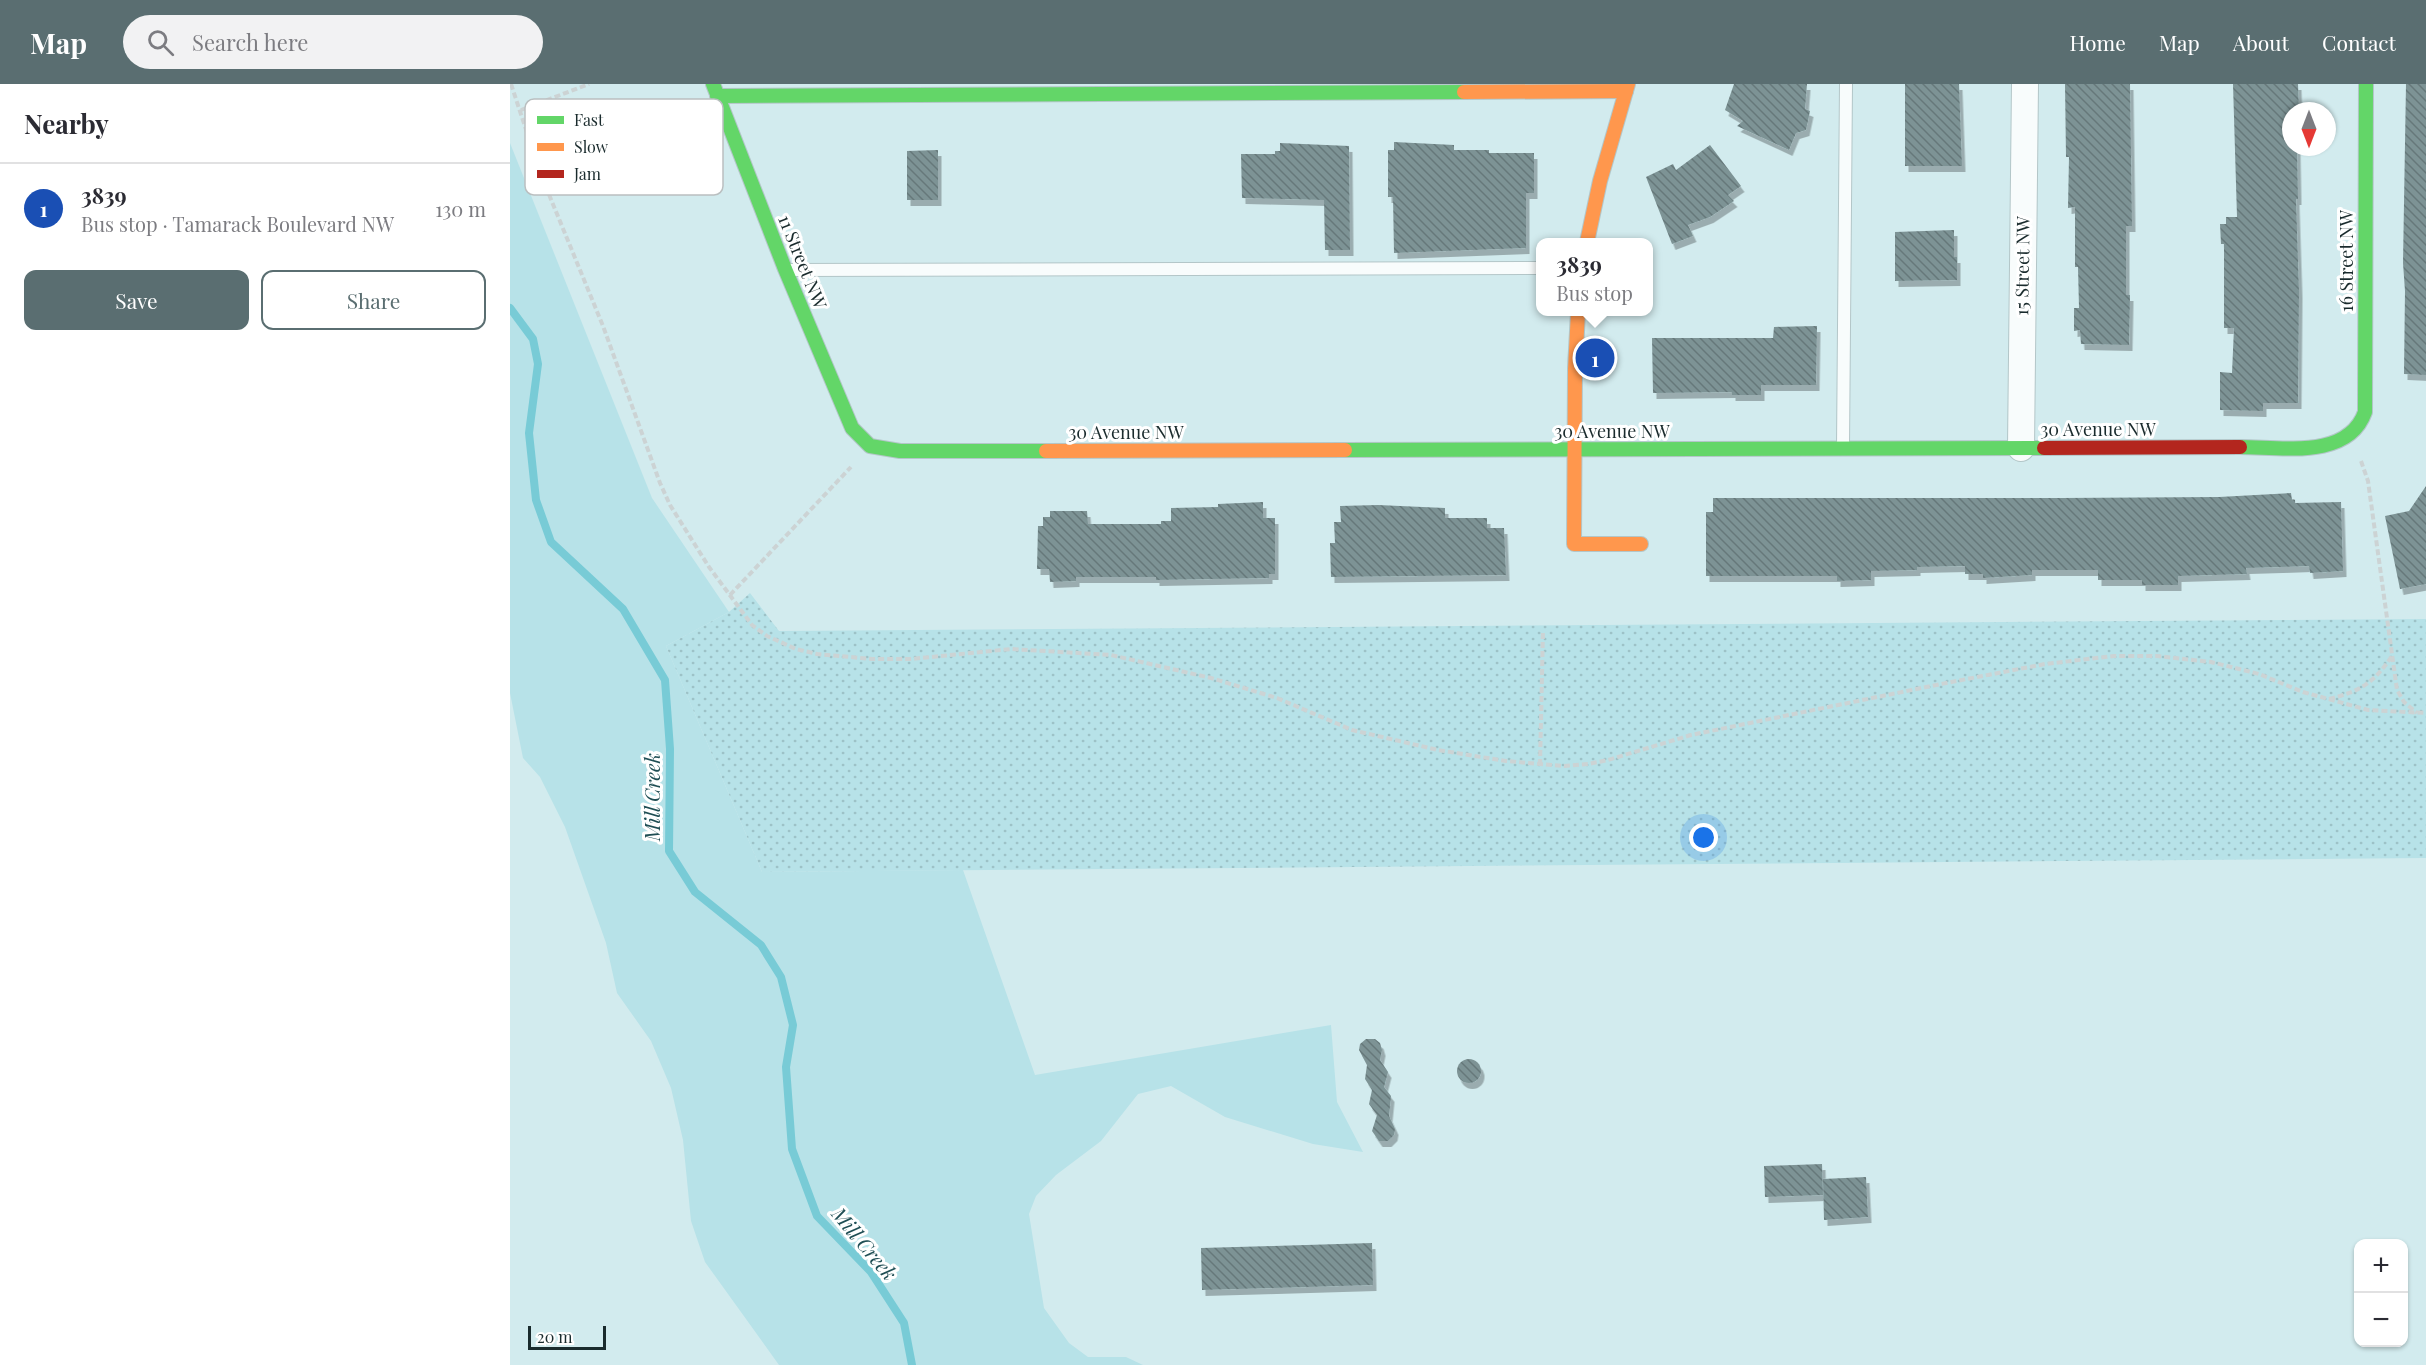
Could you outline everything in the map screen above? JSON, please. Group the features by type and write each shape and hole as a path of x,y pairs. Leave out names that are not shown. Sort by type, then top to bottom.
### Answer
{"street":[{"name":"15 Street NW","path":"2021,448 2025,84"},
{"name":"16 Street NW","path":"2352,435 2361,426 2365,412 2366,84"},
{"path":"715,90 1627,88 1600,181 1588,238"},
{"name":"11 Street NW","path":"723,110 785,269 848,420 859,437 870,446"},
{"path":"1578,316 1575,369 1574,544 1641,544"},
{"name":"30 Avenue NW","path":"870,446 900,451 2314,447 2352,435"}],"lane":[{"path":"1843,450 1846,84"},
{"path":"785,269 1536,268"}],"path":[{"path":"511,84 525,123"},
{"path":"550,99 589,84"},
{"path":"521,110 525,108"},
{"path":"549,195 603,326 670,505 752,625 767,636 796,649 817,654 872,659 911,659 1011,649 1111,655 1211,678 1266,695 1352,730 1438,750 1540,765 1564,766 1608,760 1691,735 1941,684 2045,664 2114,656 2157,656 2211,662 2259,674 2368,711 2426,713"},
{"path":"2352,435 2368,481 2397,690 2404,702 2417,713"},
{"path":"730,595 870,446"},
{"path":"1540,765 1543,630"},
{"path":"2328,699 2365,687 2380,674 2392,656"}],"shaded area":[{"path":"510,143 525,180 525,195 531,195 652,498 729,612 666,646 762,872 963,870 1035,1075 1331,1025 1337,1102 1363,1152 1313,1144 1225,1117 1171,1086 1138,1094 1101,1141 1056,1175 1036,1196 1029,1214 1044,1308 1069,1343 1088,1357 1126,1357 1143,1365 779,1365 705,1262 691,1221 683,1140 671,1088 651,1041 617,993 606,943 565,827 540,777 523,758 510,693"},
{"path":"750,593 779,631 2426,619 2426,858 762,872 666,646 729,612"}],"building":[{"path":"1734,84 1807,84 1805,109 1810,111 1806,130 1796,133 1789,150 1737,126 1743,121 1725,110"},
{"path":"1905,84 1959,84 1962,166 1905,166"},
{"path":"2065,84 2130,84 2132,226 2126,226 2126,295 2130,295 2129,345 2081,344 2080,330 2074,331 2074,308 2079,308 2078,267 2075,267 2075,207 2068,208 2069,157 2066,157"},
{"path":"2233,84 2298,84 2299,102 2282,102 2282,156 2297,156 2298,403 2263,403 2263,411 2220,410 2220,372 2232,373 2234,328 2224,328 2224,244 2221,244 2220,224 2226,224 2226,217 2237,217"},
{"path":"2406,84 2426,84 2426,375 2404,374"},
{"path":"1394,142 1454,145 1454,150 1489,150 1489,153 1534,153 1534,193 1526,193 1526,248 1394,253 1393,197 1388,197 1388,150 1394,150"},
{"path":"1280,143 1349,146 1350,250 1325,250 1324,200 1242,198 1241,154 1275,154 1275,151 1280,151"},
{"path":"1710,145 1741,186 1728,195 1734,201 1710,217 1688,225 1693,236 1672,244 1646,177 1673,164 1676,170"},
{"path":"938,150 938,200 907,200 907,151"},
{"path":"1954,230 1957,280 1895,281 1895,232"},
{"path":"1817,326 1816,385 1761,385 1761,395 1732,395 1732,392 1653,393 1652,338 1773,338 1774,327"},
{"path":"2426,486 2426,584 2400,589 2385,516 2409,511"},
{"path":"2291,493 2295,503 2341,502 2343,571 2310,573 2309,566 2246,568 2247,574 2178,576 2178,585 2142,585 2142,580 2098,580 2098,570 2032,570 2032,575 1983,578 1983,574 1965,574 1965,566 1871,571 1871,580 1837,581 1837,576 1706,576 1706,512 1713,512 1713,498 2219,497"},
{"path":"1263,502 1263,518 1275,518 1275,574 1269,574 1269,578 1156,580 1156,577 1076,577 1076,581 1050,582 1049,569 1037,569 1038,526 1043,526 1043,517 1050,517 1050,511 1087,511 1088,524 1161,524 1161,521 1171,521 1171,508 1218,507 1218,504"},
{"path":"1340,506 1445,508 1445,518 1487,518 1487,528 1504,528 1506,575 1331,577 1330,543 1335,543 1334,522 1341,522"},
{"path":"1366,1039 1375,1039 1380,1043 1382,1050 1380,1060 1388,1072 1384,1087 1391,1096 1389,1116 1395,1129 1394,1135 1388,1141 1379,1141 1372,1131 1377,1115 1369,1104 1372,1090 1365,1079 1367,1065 1359,1050 1360,1044"},
{"path":"1469,1059 1477,1063 1481,1071 1477,1079 1469,1083 1461,1079 1457,1071 1461,1063"},
{"path":"1822,1164 1823,1195 1765,1197 1764,1166"},
{"path":"1866,1177 1868,1217 1824,1220 1823,1179"},
{"path":"1372,1243 1373,1285 1202,1290 1201,1248"}],"waterway":[{"name":"Mill Creek","path":"510,308 533,339 538,364 529,433 536,500 551,542 623,609 665,680 670,749 669,851 695,892 761,945 781,977 793,1025 786,1067 792,1149 817,1216 871,1272 904,1323 912,1365"}],"traffic: fast":[{"path":"713,84 719,99"},
{"path":"2240,447 2293,449 2329,444 2344,438 2356,427 2365,412 2366,84"},
{"path":"717,96 1464,92"},
{"path":"723,110 785,269 852,428 870,446 900,451 1046,451"},
{"path":"1345,450 2044,448"}],"traffic: slow":[{"path":"1588,238 1600,181 1628,84"},
{"path":"1464,92 1626,91"},
{"path":"1578,316 1575,369 1574,544 1641,544"},
{"path":"1046,451 1345,450"}],"traffic: jam":[{"path":"2044,448 2240,447"}],"place":[{"name":"3839","path":"1595,358"}]}
